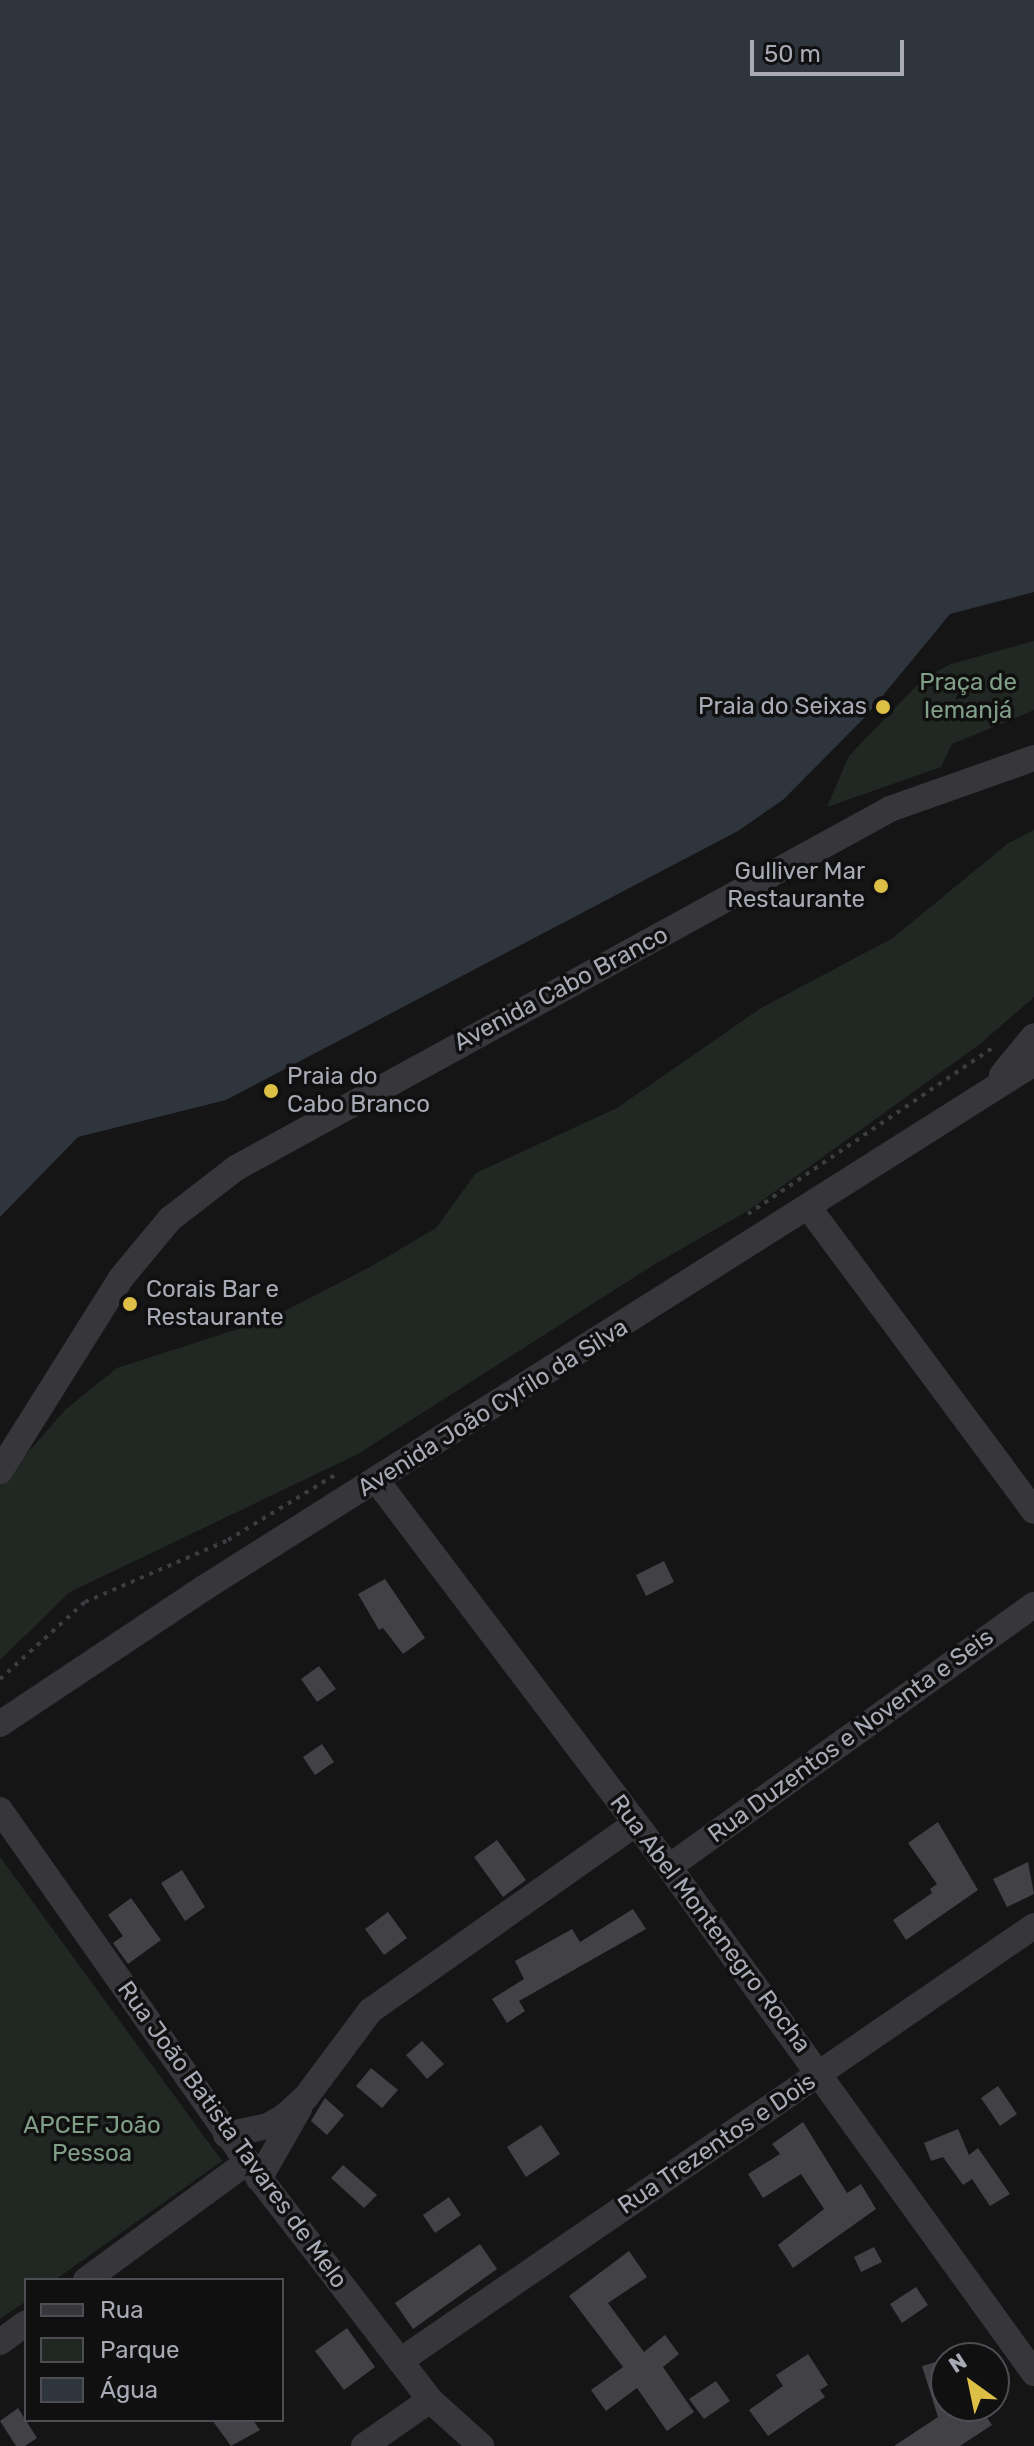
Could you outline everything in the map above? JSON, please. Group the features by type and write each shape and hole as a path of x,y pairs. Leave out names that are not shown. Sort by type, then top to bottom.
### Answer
{"street":[{"name":"Avenida Cabo Branco","path":"0,1471 121,1278 170,1219 213,1184 358,1097 890,809 1034,758"},
{"name":"Avenida João Cyrilo da Silva","path":"987,1093 1034,1036"},
{"name":"Avenida João Cyrilo da Silva","path":"0,1724 1034,1063"},
{"path":"809,1208 1034,1511"},
{"name":"Rua Abel Montenegro Rocha","path":"377,1481 821,2073 1034,2373"},
{"name":"Rua Duzentos e Noventa e Seis","path":"669,1867 1034,1605"},
{"name":"Rua João Batista Tavares de Melo","path":"0,1810 253,2171 430,2400 481,2446"},
{"path":"89,2278 253,2171 370,2011 635,1824"},
{"name":"Rua Trezentos e Dois","path":"400,2361 1034,1926"},
{"path":"226,2135 268,2126 306,2097"},
{"path":"0,2342 24,2324"},
{"path":"364,2446 430,2400"}],"path":[{"path":"737,1221 981,1052 1007,1041"},
{"path":"0,1679 85,1602 228,1540 343,1471"}],"green space":[{"name":"Praça de Iemanjá","path":"1034,641 1034,710 952,744 941,767 827,807 849,756 924,678 951,664"},
{"path":"1034,830 1034,997 980,1044 749,1210 655,1264 358,1454 70,1592 0,1660 0,1484 65,1410 117,1368 269,1319 370,1267 436,1228 476,1173 617,1108 761,1008 893,938 1007,844"},
{"name":"APCEF João Pessoa","path":"0,1857 222,2161 58,2278 24,2278 24,2302 0,2319"}],"water":[{"path":"0,0 1034,0 1034,592 950,614 866,716 784,799 738,831 226,1100 78,1137 0,1217"}],"building":[{"path":"664,1561 674,1582 646,1596 636,1575"},
{"path":"385,1579 425,1638 403,1654 383,1628 379,1630 358,1594"},
{"path":"319,1666 336,1689 317,1702 301,1679"},
{"path":"322,1744 334,1762 315,1775 303,1757"},
{"path":"938,1822 978,1890 906,1940 893,1920 932,1893 930,1889 937,1884 908,1843"},
{"path":"497,1840 526,1880 503,1897 474,1857"},
{"path":"1028,1862 1034,1894 1007,1907 993,1879"},
{"path":"182,1870 205,1907 185,1921 161,1883"},
{"path":"131,1898 161,1940 128,1964 113,1943 123,1936 108,1915"},
{"path":"633,1909 646,1929 519,2001 525,2011 507,2023 492,1999 524,1979 515,1961 572,1929 580,1942"},
{"path":"388,1912 407,1938 384,1955 365,1929"},
{"path":"422,2041 444,2064 427,2079 406,2055"},
{"path":"371,2068 398,2090 382,2108 356,2086"},
{"path":"998,2086 1017,2114 1000,2126 981,2098"},
{"path":"325,2098 344,2115 327,2135 311,2121"},
{"path":"803,2122 847,2193 861,2184 876,2209 793,2268 778,2245 824,2209 801,2174 763,2198 748,2174 780,2154 772,2144"},
{"path":"541,2125 560,2154 526,2177 507,2147"},
{"path":"958,2129 969,2155 978,2148 1010,2194 990,2206 972,2179 963,2185 943,2157 931,2161 924,2143"},
{"path":"343,2165 377,2195 364,2208 331,2178"},
{"path":"449,2197 461,2215 435,2233 423,2215"},
{"path":"480,2244 497,2269 413,2329 395,2303"},
{"path":"874,2247 882,2262 861,2272 854,2257"},
{"path":"629,2251 647,2277 608,2303 644,2352 665,2335 679,2354 663,2367 694,2412 667,2431 637,2388 606,2411 591,2390 623,2367 569,2296"},
{"path":"916,2287 928,2305 902,2323 890,2304"},
{"path":"347,2328 375,2367 344,2390 315,2351"},
{"path":"808,2354 828,2385 820,2390 825,2397 768,2436 749,2410 783,2386 776,2375"},
{"path":"930,2364 930,2392 922,2366"},
{"path":"716,2381 730,2401 704,2419 689,2399"},
{"path":"18,2408 24,2422 37,2438 25,2446 16,2446 0,2421"},
{"path":"213,2422 254,2422 260,2430 231,2446"},
{"path":"930,2422 990,2422 992,2425 960,2446 894,2446"}],"place":[{"name":"Praia do Seixas","path":"883,707"},
{"name":"Gulliver Mar Restaurante","path":"881,886"},
{"name":"Praia do Cabo Branco","path":"271,1091"},
{"name":"Corais Bar e Restaurante","path":"130,1304"}]}
